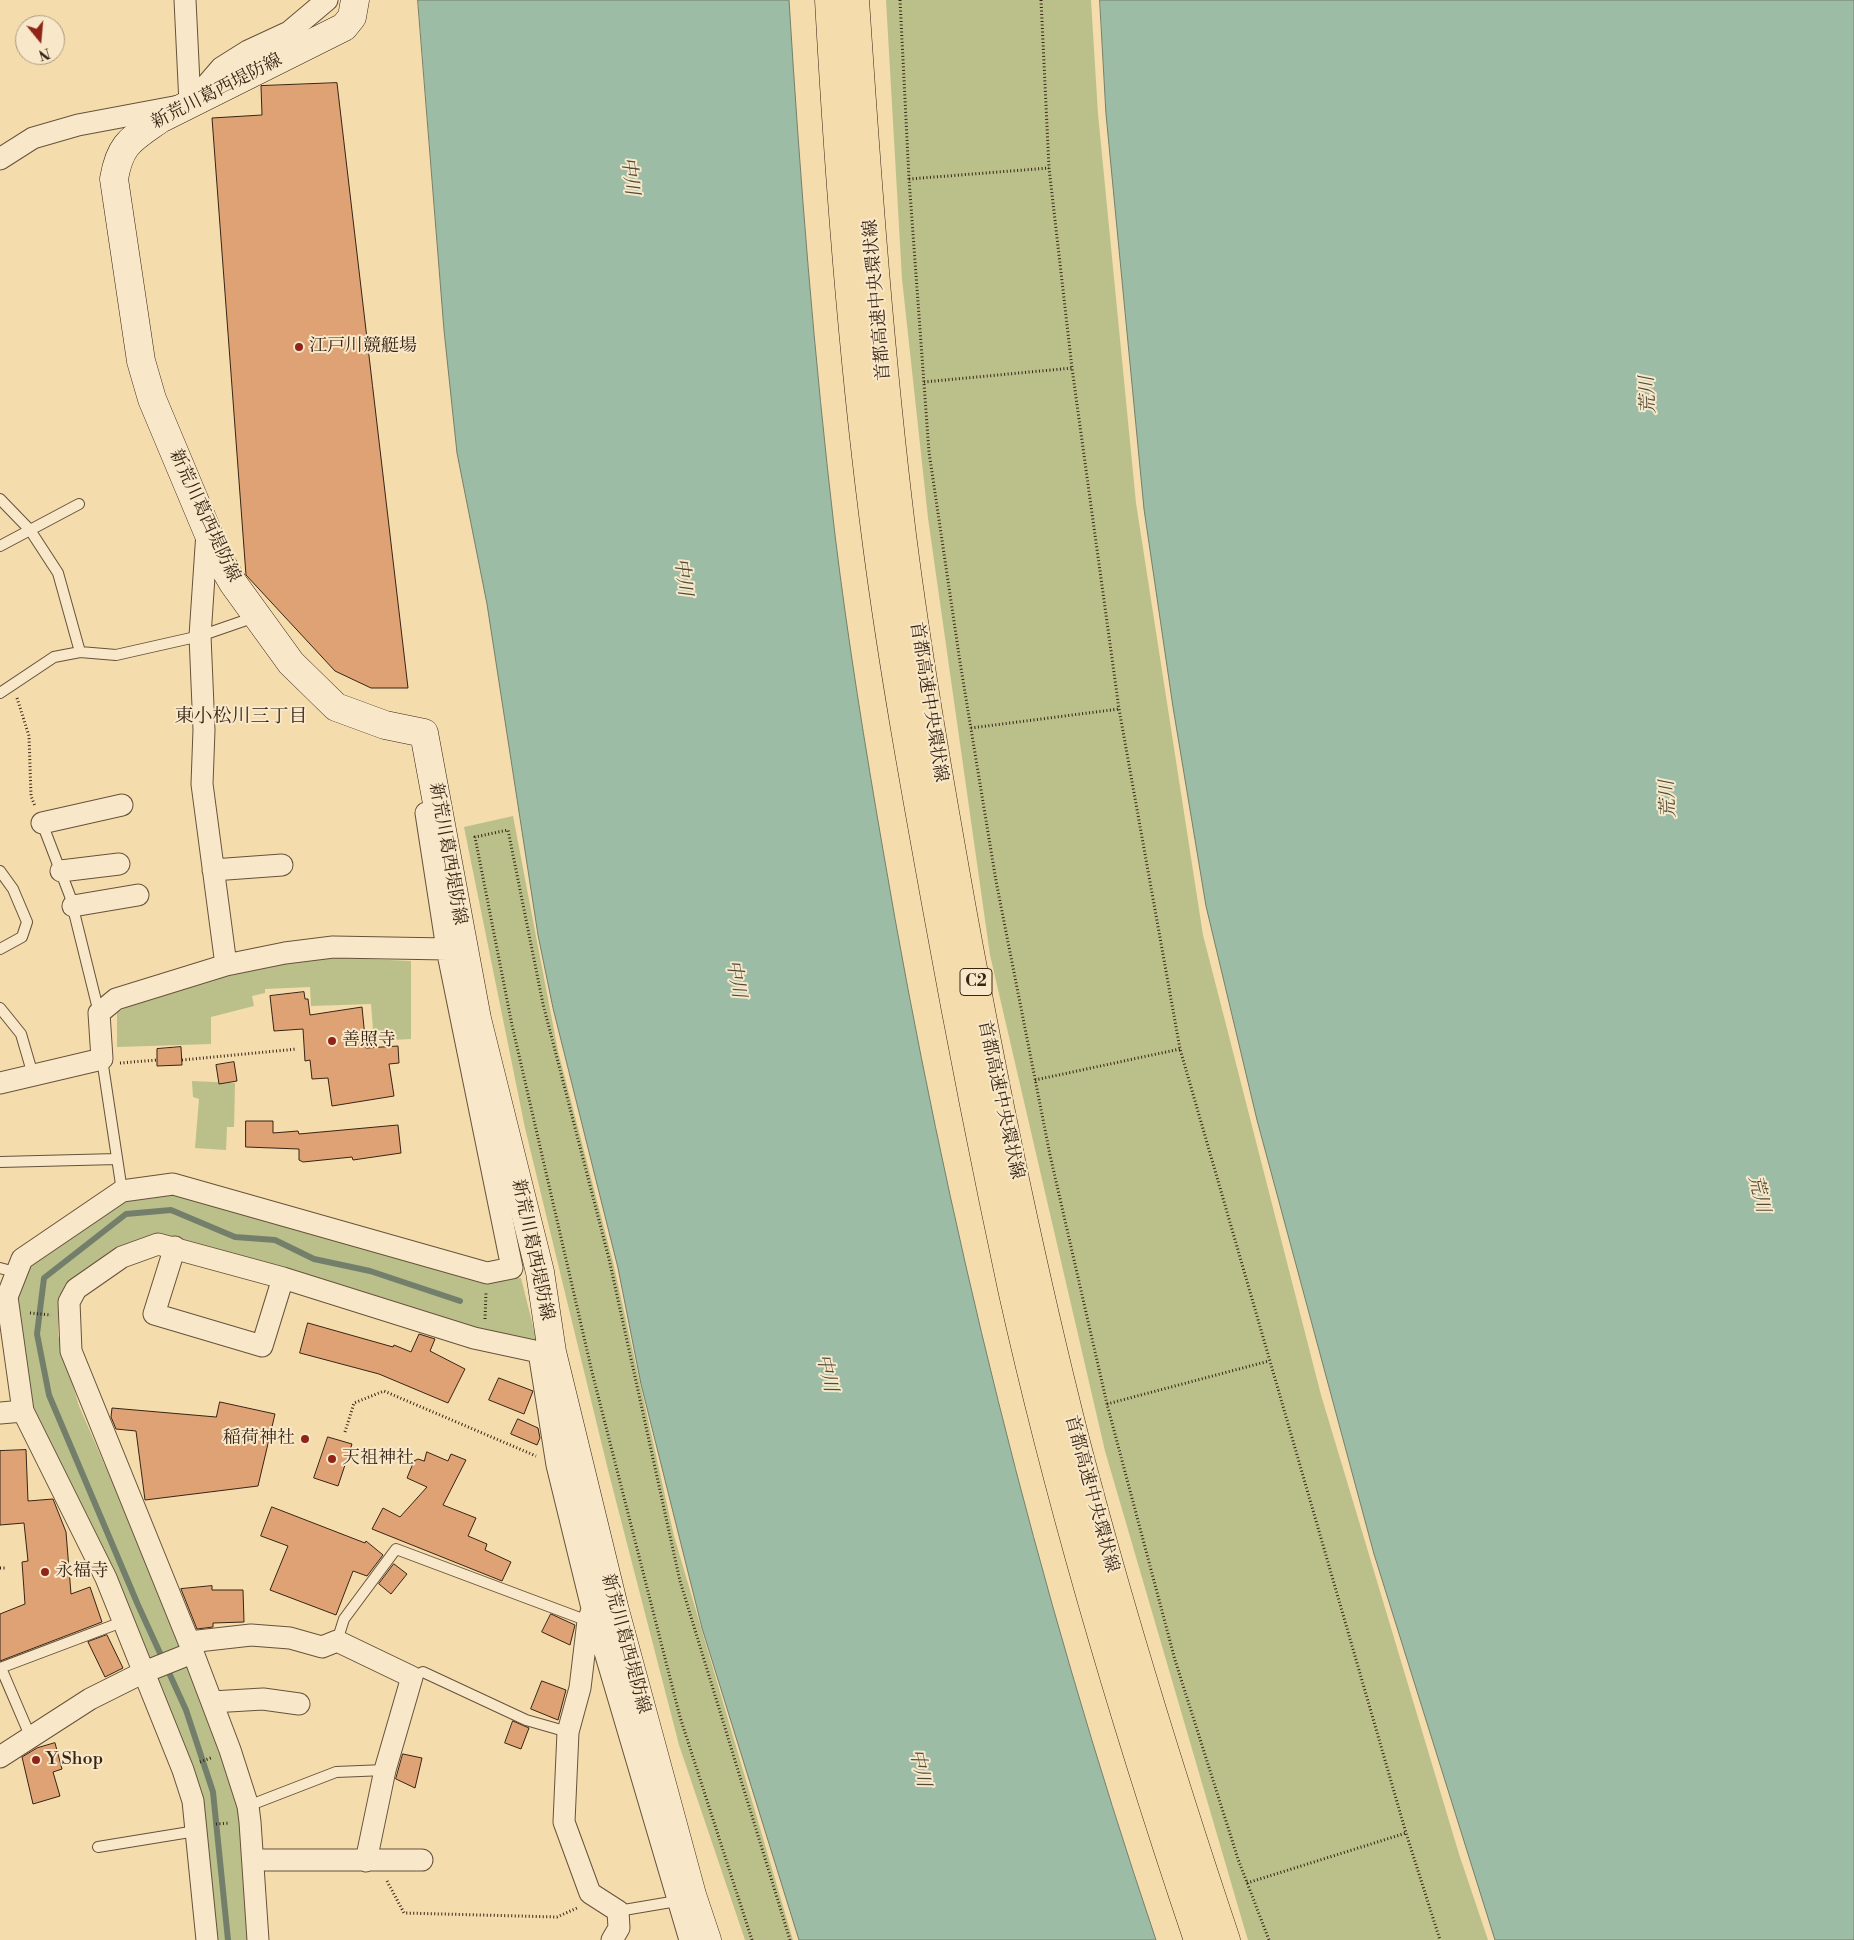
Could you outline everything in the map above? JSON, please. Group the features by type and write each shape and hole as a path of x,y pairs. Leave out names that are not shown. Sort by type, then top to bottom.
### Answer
{"highway":[{"name":"首都高速中央環状線","path":"829,0 838,152 859,395 877,546 900,698 952,996 1013,1293 1050,1442 1094,1604 1146,1783 1198,1940"},
{"name":"首都高速中央環状線","path":"855,0 877,291 902,537 930,718 977,989 1039,1287 1074,1435 1180,1802 1226,1940"}],"main road":[{"name":"新荒川葛西堤防線","path":"355,0 352,17 344,27 160,119 123,148 117,158 114,179 141,361 152,399 207,532 233,583 291,664 336,707 385,725 413,729 424,733 477,1019 477,1057 540,1272 545,1352 692,1895 707,1940"}],"street":[{"path":"185,0 190,104"},
{"path":"0,159 33,138 78,125 190,104 221,68 248,51 289,32 325,4 327,0"},
{"path":"207,532 200,636 204,730 202,784 226,965"},
{"path":"204,1940 196,1828 192,1801 183,1770 149,1670 122,1622 106,1578 23,1411 9,1311 8,1270 122,1191 173,1184 487,1273 512,1268 477,1057 447,949 413,729"},
{"path":"42,823 122,805"},
{"path":"61,871 119,864"},
{"path":"213,870 282,866"},
{"path":"73,906 138,896"},
{"path":"0,1083 102,1062 99,1013 116,999 226,965 285,953 333,947 447,949"},
{"path":"258,1940 249,1814 230,1750 212,1702 187,1651 71,1351 68,1302 76,1289 122,1257 158,1244 175,1247 283,1278 482,1340 545,1352 557,1465 590,1614 633,1742 677,1901 690,1940"},
{"path":"175,1247 154,1314 262,1346 283,1278"},
{"path":"0,1413 23,1411"},
{"path":"590,1614 580,1688 568,1732 564,1822 590,1893 618,1911 619,1928 612,1940"},
{"path":"0,1757 32,1739 90,1699 187,1651 251,1635 290,1638 322,1647 337,1641 412,1677 386,1770 371,1861"},
{"path":"212,1702 264,1700 299,1704"},
{"path":"253,1860 422,1860"}],"lane":[{"path":"0,499 30,530 58,573 80,652"},
{"path":"0,546 79,504"},
{"path":"0,693 54,657 80,652 116,655 200,636 256,616"},
{"path":"42,823 73,906 99,1013"},
{"path":"0,871 13,889 27,922 22,937 0,949"},
{"path":"0,1008 21,1034 33,1075"},
{"path":"102,1062 122,1191"},
{"path":"0,1162 117,1159"},
{"path":"337,1641 344,1619 396,1550 590,1614"},
{"path":"32,1739 0,1668 122,1622"},
{"path":"412,1677 423,1672 526,1720 568,1732"},
{"path":"249,1814 336,1772 386,1770"},
{"path":"98,1847 196,1828"},
{"path":"618,1911 677,1901"}],"path":[{"path":"900,0 910,180 929,452 996,881 1035,1080 1107,1404 1175,1660 1247,1883 1269,1940"},
{"path":"1041,0 1049,168 1072,368 1119,709 1180,1049 1406,1833 1440,1940"},
{"path":"910,180 1049,168"},
{"path":"924,382 1072,368"},
{"path":"13,684 29,736 32,796 42,823"},
{"path":"971,728 1119,709"},
{"path":"752,1940 680,1717 592,1372 512,1025 475,837 508,830 543,1004 609,1259 680,1581 790,1940"},
{"path":"182,1060 297,1049"},
{"path":"1035,1080 1180,1049"},
{"path":"102,1062 157,1060"},
{"path":"482,1340 487,1273"},
{"path":"9,1311 69,1317"},
{"path":"1107,1404 1269,1361"},
{"path":"345,1432 354,1404 384,1391 557,1465"},
{"path":"0,1568 6,1568"},
{"path":"183,1770 230,1750"},
{"path":"196,1828 249,1814"},
{"path":"1247,1883 1406,1833"},
{"path":"371,1861 404,1913 557,1917 598,1898"}],"green space":[{"path":"886,0 1091,0 1098,114 1136,503 1203,935 1321,1395 1459,1854 1488,1940 1248,1940 1105,1451 990,955 928,518 902,279"},
{"path":"513,816 558,1051 613,1262 674,1536 793,1940 745,1940 679,1745 608,1470 525,1128 464,827"},
{"path":"321,957 411,961 411,1039 374,1041 371,1004 311,1006 310,987 265,989 265,993 252,996 254,1006 211,1017 211,1044 117,1047 117,1013 129,1005 236,973"},
{"path":"192,1081 235,1083 234,1127 227,1127 226,1150 195,1148 199,1099 193,1097"},
{"path":"173,1189 483,1279 521,1278 537,1342 484,1335 168,1239 64,1295 58,1310 58,1335 79,1406 183,1645 240,1802 252,1940 216,1940 200,1800 29,1409 14,1309 19,1274 122,1196"}],"water":[{"name":"中川","path":"418,0 789,0 808,268 835,535 863,733 908,989 965,1264 1033,1537 1112,1806 1156,1940 799,1940 702,1628 641,1384 618,1268 553,1008 538,935 487,604 457,453 444,330"},
{"name":"荒川","path":"1100,0 1854,0 1854,1940 1495,1940 1374,1554 1257,1120 1206,906 1173,707 1144,509 1106,114"}],"building":[{"name":"江戸川競艇場","path":"337,83 408,688 371,688 335,671 246,575 212,118 262,115 261,86"},
{"path":"304,992 305,999 308,999 310,1015 362,1007 366,1048 398,1046 399,1063 389,1064 394,1096 332,1106 328,1078 312,1079 310,1060 305,1061 303,1029 274,1031 270,996"},
{"path":"181,1047 182,1065 157,1066 157,1049"},
{"path":"234,1062 237,1081 219,1084 216,1065"},
{"path":"246,1121 273,1121 273,1133 298,1131 299,1134 398,1125 401,1153 353,1160 352,1157 303,1162 299,1160 299,1149 246,1147"},
{"path":"308,1323 393,1347 394,1345 411,1352 419,1334 435,1339 430,1351 465,1369 448,1403 379,1374 300,1353"},
{"path":"499,1378 533,1391 524,1414 489,1400"},
{"path":"220,1402 275,1414 258,1486 145,1500 136,1431 116,1429 111,1417 112,1408 216,1417"},
{"path":"518,1419 538,1428 540,1438 537,1445 511,1434"},
{"path":"328,1437 352,1444 338,1486 314,1478"},
{"path":"26,1450 28,1501 53,1499 66,1532 71,1594 90,1587 102,1622 0,1661 0,1614 25,1604 22,1562 28,1561 24,1523 0,1525 0,1451"},
{"path":"427,1452 448,1461 451,1454 466,1460 443,1505 476,1518 468,1536 487,1544 485,1550 511,1562 502,1581 372,1529 383,1508 400,1517 427,1487 407,1478 414,1461 418,1459 424,1461"},
{"path":"272,1507 365,1543 366,1541 383,1555 367,1576 353,1571 336,1615 270,1590 288,1546 261,1536"},
{"path":"394,1564 407,1574 391,1594 379,1584"},
{"path":"212,1586 212,1590 243,1590 244,1622 213,1623 213,1627 197,1629 181,1589"},
{"path":"551,1614 575,1625 570,1645 542,1632"},
{"path":"107,1635 123,1668 105,1677 88,1642"},
{"path":"542,1681 566,1690 558,1720 531,1709"},
{"path":"513,1721 529,1728 521,1749 505,1743"},
{"path":"55,1743 62,1769 53,1772 60,1796 33,1804 22,1757 37,1748"},
{"path":"403,1754 422,1758 415,1788 396,1779"}],"waterway":[{"path":"228,1940 213,1792 186,1710 138,1605 49,1395 37,1334 44,1278 126,1214 171,1210 235,1237 275,1240 314,1259 370,1271 460,1301"}],"place":[{"name":"江戸川競艇場","path":"299,347"},
{"name":"善照寺","path":"332,1041"},
{"name":"稲荷神社","path":"305,1439"},
{"name":"天祖神社","path":"332,1459"},
{"name":"永福寺","path":"45,1572"},
{"name":"Y Shop","path":"36,1760"}],"district":[{"name":"東小松川三丁目","path":"241,717"}]}
